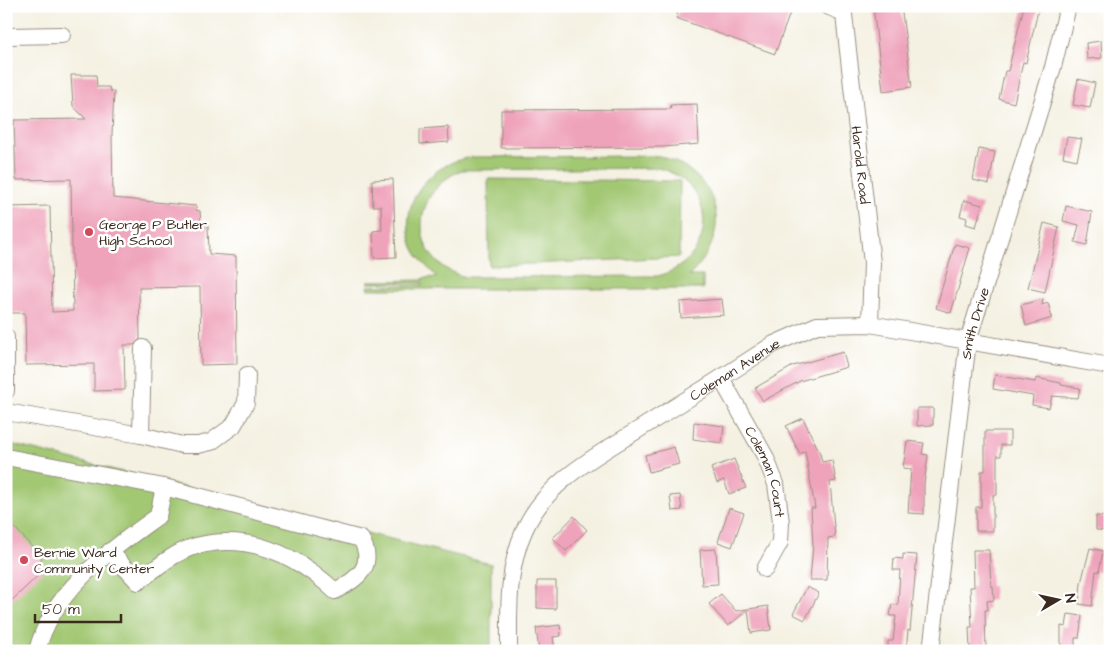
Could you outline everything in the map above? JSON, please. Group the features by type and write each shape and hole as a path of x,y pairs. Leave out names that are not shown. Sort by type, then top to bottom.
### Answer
{"street":[{"path":"827,6 844,10"},
{"name":"Smith Drive","path":"932,651 968,341 1053,68 1068,6"},
{"name":"Harold Road","path":"844,10 872,263 870,324"},
{"path":"6,36 62,35"},
{"name":"Coleman Avenue","path":"509,651 513,568 523,531 536,508 564,479 774,344 804,329 829,324 870,324 1110,366"},
{"path":"6,337 6,391"},
{"path":"141,435 143,348"},
{"path":"6,412 141,435 182,445 211,442 233,426 246,403 247,375"},
{"name":"Coleman Court","path":"721,378 766,456 776,484 781,522 780,542 765,569"},
{"path":"6,457 164,487 362,539 368,551 365,567 354,581 335,591 312,570 282,553 248,544 221,543 195,546 167,559 138,582 110,551"},
{"path":"37,651 40,636 70,590 110,551 158,516 164,487"}],"green space":[{"path":"660,156 681,165 697,177 708,191 715,207 716,224 712,241 703,259 689,276 703,276 703,289 368,289 368,286 423,285 423,283 368,283 368,281 423,280 423,278 437,277 415,252 409,231 409,215 413,201 420,188 430,177 456,161 471,157","holes":["658,168 678,177 692,189 701,205 704,222 701,239 692,254 678,267 658,276 466,277 447,269 433,257 425,243 422,226 424,210 432,194 444,180 462,170"]},
{"path":"488,179 680,181 679,257 489,266"},
{"path":"6,443 491,564 491,651 6,651"}],"building":[{"path":"680,6 770,6 790,13 775,54 676,18"},
{"path":"873,6 901,6 912,87 883,91"},
{"path":"1024,6 1039,6 1026,63 1023,62 1014,103 999,99"},
{"path":"1101,41 1102,58 1087,59 1086,43"},
{"path":"71,75 96,75 97,87 109,87 110,91 114,92 112,134 113,198 196,206 196,210 200,211 201,225 208,225 209,254 236,256 237,364 201,365 200,287 139,288 140,339 134,345 124,345 125,390 94,391 94,364 26,365 25,313 6,313 6,207 50,206 52,312 73,311 71,179 16,180 14,120 86,119 73,106"},
{"path":"1078,79 1095,83 1090,108 1073,105"},
{"path":"697,104 699,144 663,147 501,148 501,110 671,109 670,105"},
{"path":"448,127 449,142 420,144 420,129"},
{"path":"1067,137 1082,139 1077,160 1063,157"},
{"path":"979,149 995,152 989,184 973,180"},
{"path":"393,179 396,257 374,258 373,231 382,230 381,206 373,206 372,180"},
{"path":"964,200 982,205 976,227 966,224 967,218 960,216"},
{"path":"1066,206 1092,212 1087,245 1075,242 1079,225 1063,221"},
{"path":"1044,223 1059,227 1045,292 1028,288"},
{"path":"955,244 970,248 951,313 936,308"},
{"path":"722,299 724,315 681,318 680,302"},
{"path":"1043,299 1042,305 1048,303 1052,318 1026,326 1021,305"},
{"path":"843,352 847,367 800,381 763,401 755,388 793,366"},
{"path":"995,375 1035,382 1036,378 1080,388 1078,398 1052,396 1049,408 1032,405 1033,396 993,389"},
{"path":"917,408 933,408 933,425 917,426"},
{"path":"803,418 820,453 822,462 832,460 836,481 830,482 835,537 828,538 827,580 810,580 813,545 811,508 815,508 805,451 800,454 786,426"},
{"path":"694,422 724,426 722,443 693,439"},
{"path":"985,431 1010,431 1010,445 1001,445 1001,456 997,456 997,495 993,495 993,531 976,531 976,507 981,507 981,471 985,471"},
{"path":"907,441 924,443 922,454 928,455 924,484 924,514 908,513 911,469 903,468"},
{"path":"674,447 679,464 649,472 645,455"},
{"path":"734,459 746,488 729,494 724,480 717,483 711,468"},
{"path":"680,495 682,510 672,511 670,496"},
{"path":"729,508 744,513 732,547 718,542"},
{"path":"574,516 587,530 566,551 553,538"},
{"path":"1096,516 1110,517 1110,531 1096,530"},
{"name":"Bernie Ward Community Center","path":"6,518 42,558 39,562 46,568 6,606"},
{"path":"1090,548 1103,551 1099,572 1096,571 1092,606 1079,604 1081,583"},
{"path":"716,549 718,584 702,585 700,550"},
{"path":"973,550 989,550 991,586 993,586 994,600 987,601 988,610 985,610 986,651 970,651 969,627 972,627 970,587 974,587"},
{"path":"903,554 917,555 910,631 908,630 906,651 888,651 888,641 893,641 896,616 890,616 892,604 898,605 900,570 893,570 894,558 903,559"},
{"path":"537,581 556,581 556,609 537,608"},
{"path":"807,587 819,593 805,620 793,614"},
{"path":"721,594 736,611 768,606 771,630 751,633 748,610 728,626 709,604"},
{"path":"1068,614 1082,616 1079,638 1075,638 1075,651 1061,651 1061,626 1066,627"},
{"path":"560,625 561,636 553,637 555,651 539,651 536,628"}],"place":[{"name":"George P Butler High School","path":"89,232"},
{"name":"Bernie Ward Community Center","path":"24,560"}]}
